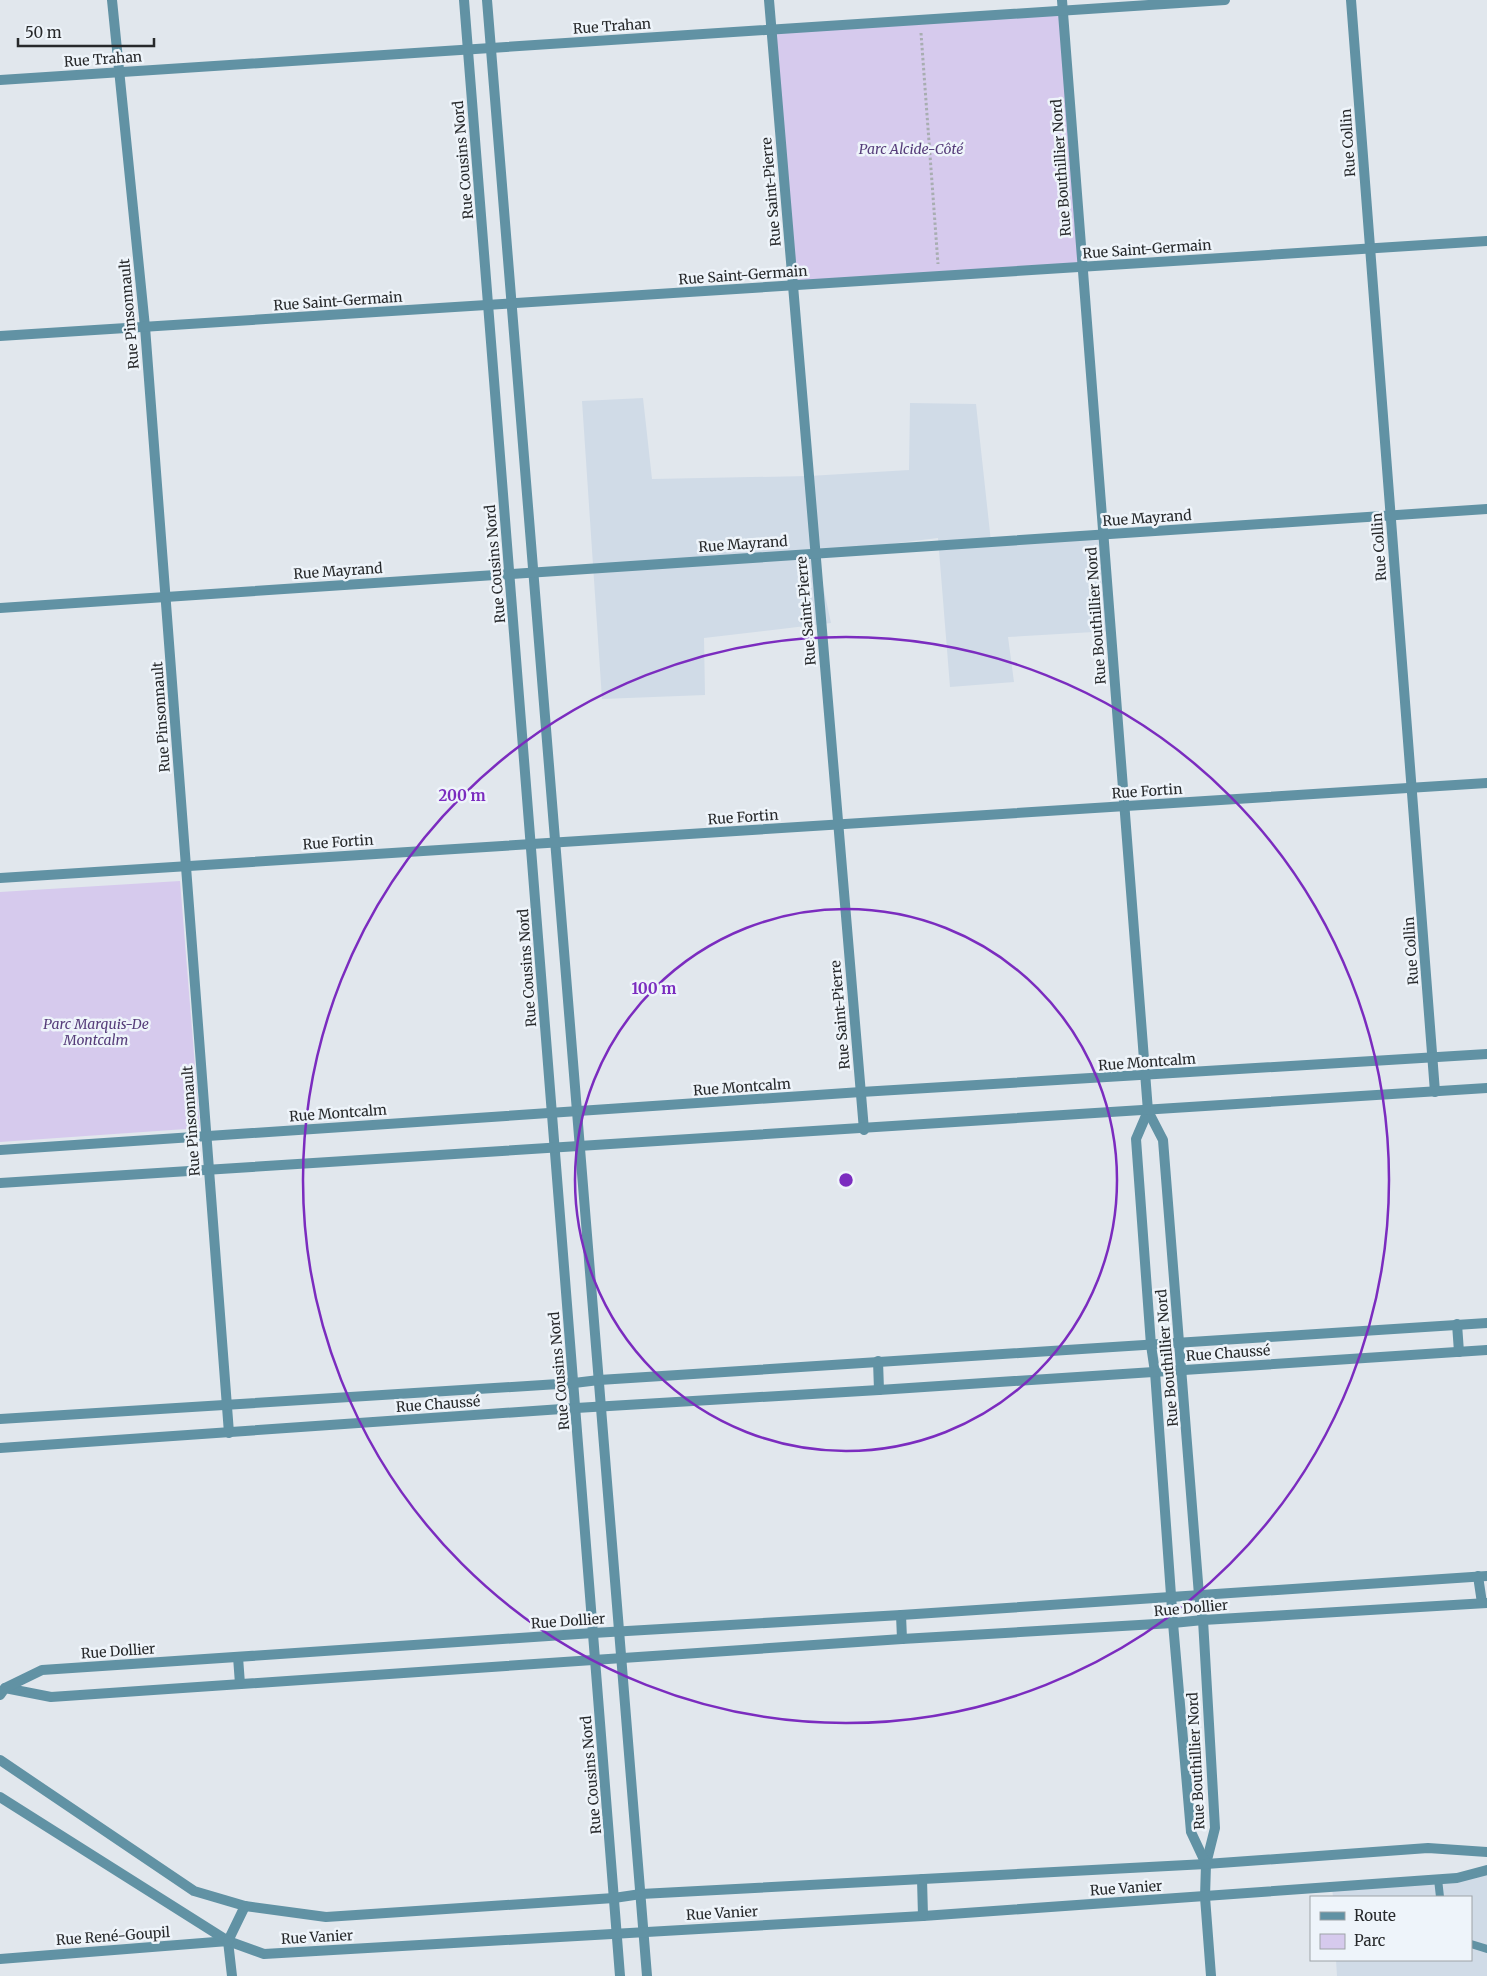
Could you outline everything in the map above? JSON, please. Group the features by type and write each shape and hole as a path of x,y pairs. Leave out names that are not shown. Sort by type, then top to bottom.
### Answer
{"street":[{"name":"Rue Pinsonnault","path":"112,0 145,327 229,1433"},
{"name":"Rue Cousins Nord","path":"464,0 620,1976"},
{"path":"487,0 647,1976"},
{"name":"Rue Saint-Pierre","path":"769,0 864,1130"},
{"name":"Rue Trahan","path":"0,80 920,20 1062,5 1225,0"},
{"name":"Rue Collin","path":"1351,0 1435,1092"},
{"name":"Rue Bouthillier Nord","path":"1062,5 1148,1111 1163,1140 1178,1343 1182,1370 1199,1595 1203,1620 1215,1828 1206,1864"},
{"name":"Rue Saint-Germain","path":"0,336 1487,241"},
{"name":"Rue Mayrand","path":"0,608 1487,508"},
{"name":"Rue Fortin","path":"0,878 1487,783"},
{"name":"Rue Montcalm","path":"0,1150 861,1092 1487,1054"},
{"path":"0,1184 864,1130 1487,1088"},
{"name":"Rue Bouthillier Nord","path":"1148,1111 1136,1139 1152,1345 1156,1372 1173,1624 1191,1832 1206,1864"},
{"name":"Rue Chaussé","path":"0,1419 227,1406 878,1361 1487,1323"},
{"path":"1457,1324 1459,1352"},
{"name":"Rue Chaussé","path":"0,1448 576,1408 1487,1350"},
{"path":"878,1361 879,1390"},
{"name":"Rue Dollier","path":"1482,1576 1484,1603 1203,1620 1173,1624 902,1639 51,1697 2,1691 42,1670 1482,1576"},
{"path":"901,1615 902,1639"},
{"path":"238,1657 240,1684"},
{"name":"Rue Vanier","path":"0,1760 194,1891 245,1906 326,1917 614,1898 641,1894 1206,1864 1428,1848 1487,1852"},
{"name":"Rue Vanier","path":"0,1797 228,1941 264,1954 923,1916 1205,1897 1457,1878 1487,1870"},
{"path":"1206,1864 1205,1897 1211,1976"},
{"path":"922,1879 923,1916"},
{"path":"232,1976 228,1941 245,1906"},
{"name":"Rue René-Goupil","path":"0,1959 228,1941"}],"lane":[{"path":"1438,1879 1440,1896"},
{"path":"1472,1944 1487,1949"}],"path":[{"path":"920,20 939,276"}],"shaded area":[{"path":"643,398 652,479 809,476 909,470 910,403 976,404 991,542 1104,534 1111,631 1008,637 1014,682 950,687 938,538 816,553 831,623 704,638 705,695 602,699 582,401"},
{"path":"1487,1870 1487,1976 1337,1976 1336,1961 1472,1961 1472,1896 1333,1896 1332,1887 1457,1878"}],"green space":[{"name":"Parc Alcide-Côté","path":"1063,10 1083,267 793,286 772,30"},
{"name":"Parc Marquis-De Montcalm","path":"180,881 200,1128 0,1142 0,892"}]}
